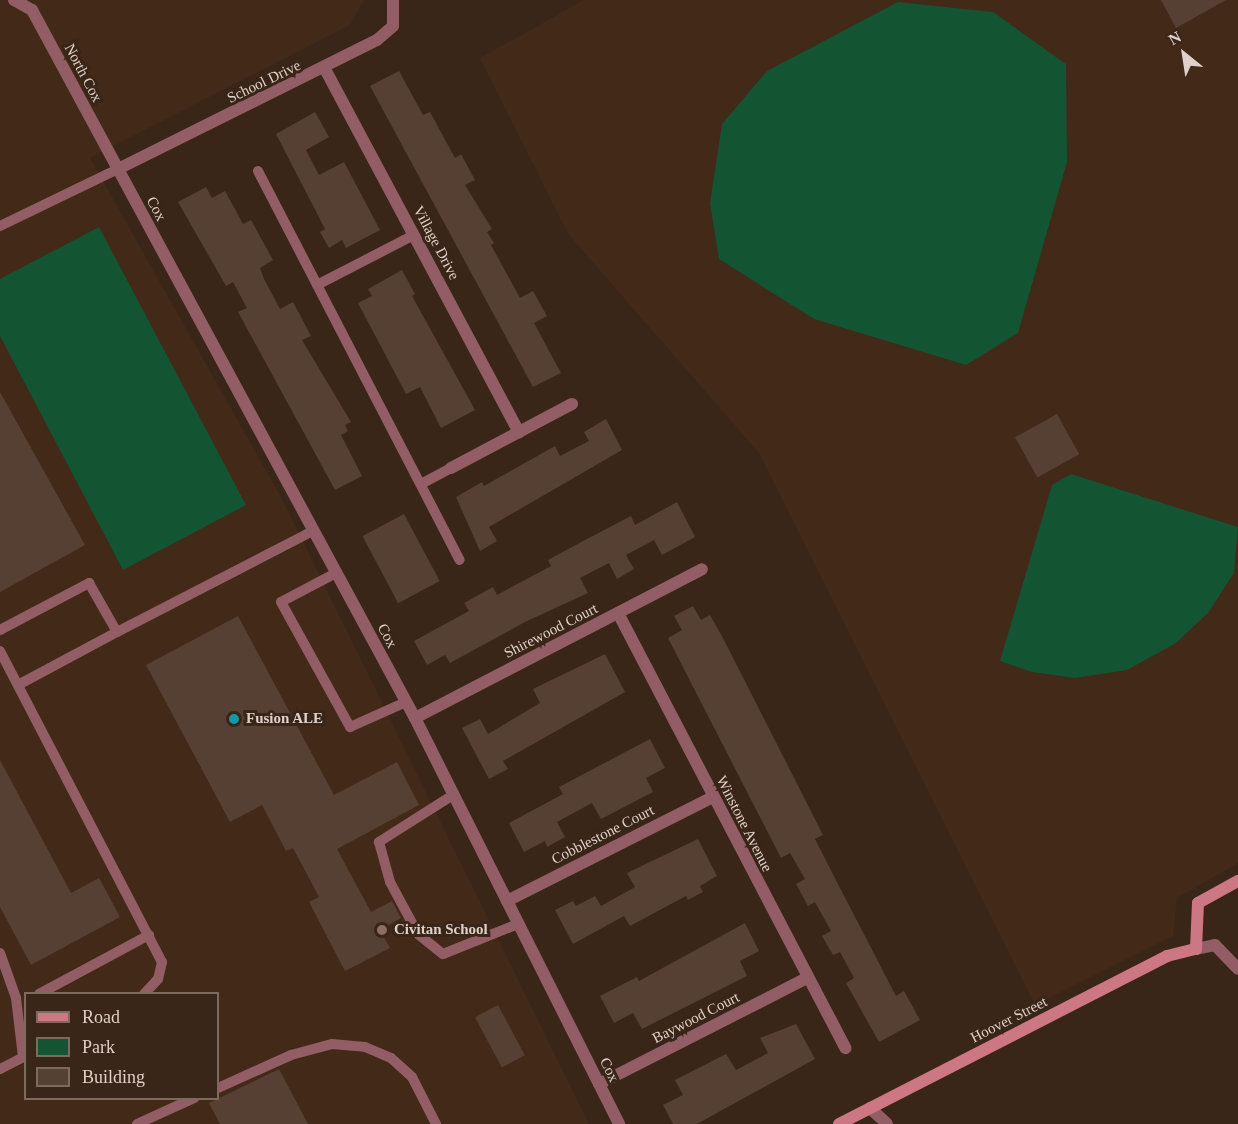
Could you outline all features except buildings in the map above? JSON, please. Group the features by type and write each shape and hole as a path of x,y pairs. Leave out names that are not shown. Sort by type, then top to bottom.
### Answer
{"street":[{"name":"North Cox","path":"14,0 34,5 118,169"},
{"name":"School Drive","path":"118,169 326,69 377,40 393,26 393,0"},
{"name":"Village Drive","path":"326,69 519,432"},
{"name":"Cox","path":"118,169 415,718 619,1124"},
{"path":"451,468 572,404"},
{"name":"Shirewood Court","path":"415,718 702,569"},
{"name":"Winstone Avenue","path":"618,613 845,1048"},
{"name":"Cobblestone Court","path":"507,901 713,796"},
{"path":"1238,881 1198,903 1196,949 1215,945 1238,969"},
{"name":"Hoover Street","path":"839,1124 1167,956 1196,949"},
{"name":"Baywood Court","path":"599,1084 807,978"},
{"path":"870,1108 887,1124"}],"lane":[{"path":"0,226 118,169"},
{"path":"258,171 460,560"},
{"path":"317,285 414,234"},
{"path":"421,484 451,468"},
{"path":"18,685 313,531"},
{"path":"336,573 281,603 350,727 406,702"},
{"path":"0,630 89,583 117,632"},
{"path":"0,651 162,962 158,980 145,992"},
{"path":"453,795 379,842 390,882 418,934 443,954 518,924"},
{"path":"41,992 148,935"},
{"path":"0,953 21,1003 24,1056 0,1069"},
{"path":"219,1088 291,1055 332,1044 364,1047 391,1058 412,1077 436,1124"},
{"path":"137,1124 190,1100"}],"shaded area":[{"path":"0,0 364,0 350,25 90,158 282,499 589,1124 0,1124"},
{"path":"584,0 1238,0 1238,863 1177,898 1173,936 1035,1005 759,453 569,235 480,58"}],"green space":[{"path":"898,2 993,12 1066,64 1067,162 1018,333 966,365 814,319 719,259 710,203 722,124 767,71"},
{"path":"99,227 246,505 123,570 0,336 0,279"},
{"path":"1071,474 1238,527 1234,573 1208,613 1176,643 1127,670 1075,678 1032,672 1000,661 1052,485"}],"place":[{"name":"Fusion ALE","path":"234,719"},
{"name":"Civitan School","path":"382,930"}]}
